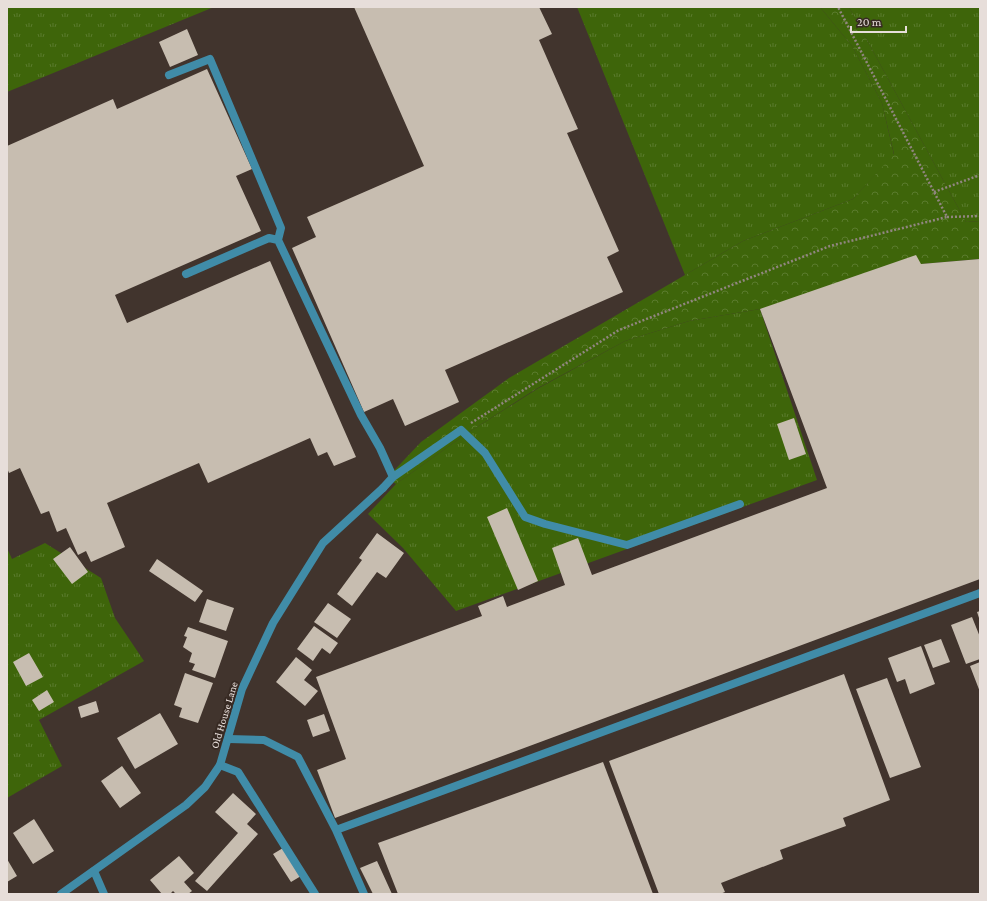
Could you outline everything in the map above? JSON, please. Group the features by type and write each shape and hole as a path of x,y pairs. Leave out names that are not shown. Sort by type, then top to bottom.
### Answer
{"street":[{"path":"169,75 210,59 281,228 278,240 360,415 380,448 393,477"},
{"path":"186,274 269,238 278,240"},
{"path":"461,430 486,453 525,517 552,526 627,545 740,504"},
{"name":"Old House Lane","path":"61,894 186,805 205,787 220,765 229,739 242,689 273,622 323,542 383,488 393,477 461,430"},
{"path":"336,830 980,593"},
{"path":"229,739 264,740 298,757 336,830 364,894"},
{"path":"220,765 238,772 315,894"},
{"path":"94,871 104,894"}],"path":[{"path":"838,7 947,217"},
{"path":"934,192 980,175"},
{"path":"461,430 513,395 619,330 830,246 947,217 980,216"}],"green space":[{"path":"7,7 214,7 7,92"},
{"path":"577,7 820,7 852,46 882,103 894,155 853,199 743,241 685,275"},
{"path":"820,7 849,7 966,222 980,221 980,259 921,264 760,309 689,321 625,341 536,389 466,434 396,484 387,478 421,442 509,378 743,241 853,199 894,154 882,103 852,46"},
{"path":"849,7 980,7 980,221 966,222"},
{"path":"760,309 817,480 456,611 403,548 368,514 396,484 466,434 537,389 625,341 689,321"},
{"path":"45,543 101,578 115,618 144,661 39,720 62,766 7,798 7,548 12,559"}],"building":[{"path":"354,7 539,7 552,34 539,40 578,129 567,133 619,251 607,257 623,292 445,370 459,402 405,426 393,399 364,412 292,248 316,237 307,217 424,166"},
{"path":"187,29 198,55 170,67 159,42"},
{"path":"207,69 252,169 236,176 261,231 115,295 127,323 270,261 356,457 334,466 327,452 318,456 310,438 208,483 199,463 107,503 125,547 91,562 86,551 78,555 66,528 57,532 49,511 41,514 20,468 9,473 7,468 7,146 113,99 117,109"},
{"path":"916,255 921,264 980,259 980,579 335,818 317,770 346,759 316,677 482,616 478,606 503,596 507,607 565,585 552,548 578,538 592,575 827,488 760,309"},
{"path":"794,418 806,454 789,460 777,424"},
{"path":"507,508 538,581 518,590 487,517"},
{"path":"377,533 404,553 386,578 377,572 352,606 337,594 362,560 359,558"},
{"path":"70,547 88,572 72,584 53,559"},
{"path":"157,559 203,591 195,602 149,571"},
{"path":"207,599 234,608 226,631 199,622"},
{"path":"328,603 351,619 337,638 314,622"},
{"path":"980,611 980,621 977,612"},
{"path":"972,617 980,637 980,659 966,664 951,625"},
{"path":"314,626 338,643 330,654 322,648 313,661 297,649"},
{"path":"188,627 228,641 215,678 192,670 195,664 189,662 192,653 183,647 187,637 184,636"},
{"path":"941,639 950,662 933,668 924,645"},
{"path":"921,646 935,684 910,694 905,679 897,682 888,658"},
{"path":"29,653 43,677 26,686 13,662"},
{"path":"296,657 312,670 304,680 318,691 305,706 276,682"},
{"path":"980,662 980,692 970,666"},
{"path":"185,673 213,683 198,723 179,717 182,708 174,705"},
{"path":"844,674 890,800 843,818 846,826 780,850 783,859 721,883 725,892 720,894 659,894 609,761"},
{"path":"887,678 921,767 890,778 856,689"},
{"path":"47,690 54,702 39,711 32,700"},
{"path":"96,701 99,712 81,718 78,707"},
{"path":"160,713 178,744 135,769 117,738"},
{"path":"324,714 330,731 313,737 307,720"},
{"path":"603,762 653,894 398,894 378,843"},
{"path":"122,766 141,793 120,808 101,781"},
{"path":"233,793 256,814 247,824 258,834 207,891 195,881 238,833 215,812"},
{"path":"34,819 54,851 33,864 13,833"},
{"path":"283,848 301,876 291,882 273,854"},
{"path":"179,856 194,873 184,882 192,891 188,894 176,894 173,891 170,894 162,894 150,880"},
{"path":"7,859 17,876 7,882"},
{"path":"377,861 392,894 373,894 360,868"}]}
